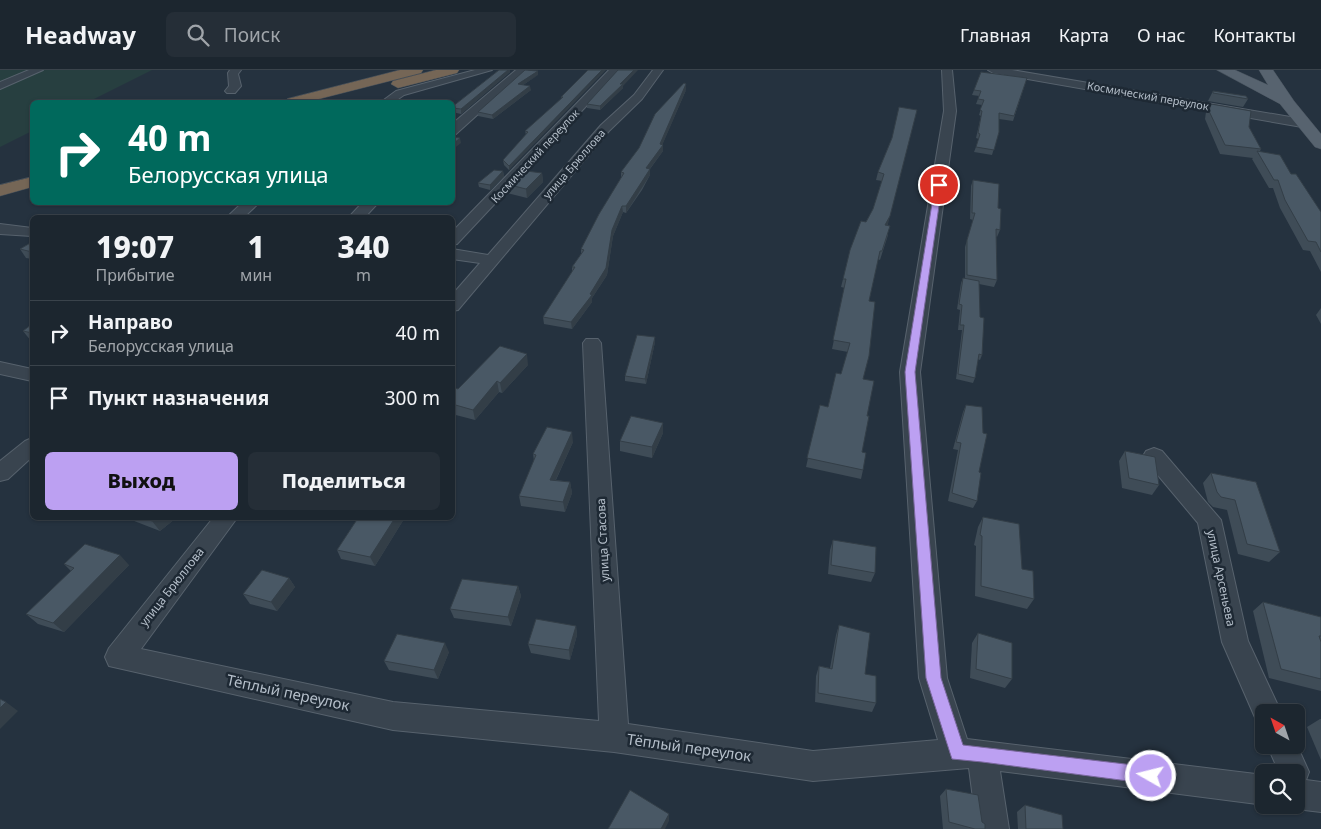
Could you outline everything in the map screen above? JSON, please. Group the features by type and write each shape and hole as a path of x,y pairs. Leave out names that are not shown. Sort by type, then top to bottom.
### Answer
{"highway":[{"path":"300,100 416,70"},
{"path":"337,100 452,70"},
{"path":"0,179 30,171"},
{"path":"0,190 30,182"}],"main road":[{"path":"1228,72 1268,90 1288,104"},
{"path":"1228,72 1260,78 1267,72 1288,104 1320,142"}],"street":[{"path":"0,86 38,70"},
{"path":"232,91 235,86 232,73 236,70"},
{"path":"391,100 400,93 487,70"},
{"path":"455,128 522,70"},
{"name":"Космический переулок","path":"455,238 615,70"},
{"name":"улица Брюллова","path":"455,302 605,128 638,97 658,70"},
{"path":"947,70 950,111 910,372 933,678 970,753 993,829"},
{"name":"Космический переулок","path":"993,70 1302,122"},
{"path":"236,215 249,205"},
{"path":"358,215 369,205"},
{"path":"0,229 30,232"},
{"path":"455,254 491,260"},
{"name":"улица Стасова","path":"592,343 614,737"},
{"path":"0,368 30,375"},
{"path":"0,473 30,448"},
{"name":"улица Арсеньева","path":"1154,456 1210,520 1234,642 1263,704"},
{"name":"улица Брюллова","path":"119,657 224,520"},
{"name":"Тёплый переулок","path":"119,657 393,716 614,737 814,766 970,753 1255,789"}],"green space":[{"path":"0,70 152,70 92,100 30,100 30,132 0,147"}],"building":[{"path":"499,70 508,70 461,109 455,108 455,105"},
{"path":"525,70 538,71 518,84 530,86 492,115 478,112"},
{"path":"588,70 602,70 509,166 503,160 528,132 525,131 563,97 561,97"},
{"path":"618,70 634,70 620,84 623,84 600,106 587,104"},
{"path":"981,72 1027,78 1014,116 999,113 999,132 994,150 976,147 980,134 978,133 982,111 980,110 984,100 978,99 981,91 974,90"},
{"path":"684,83 686,84 660,144 663,145 646,168 650,169 626,206 622,206 612,230 606,268 590,294 592,295 571,322 543,317 575,267 572,267 584,250 581,249 599,214 624,173 621,172 639,148 655,114"},
{"path":"1213,91 1246,96 1248,99 1213,93"},
{"path":"1211,104 1251,111 1249,127 1261,149 1225,145 1209,111"},
{"path":"899,107 917,110 890,216 885,225 890,226 882,251 880,251 869,301 875,302 869,356 863,379 874,381 862,452 866,453 863,470 807,458 820,405 828,407 836,373 841,374 850,343 833,340 846,279 843,279 850,250 861,221 866,222 873,209 884,174 878,172 892,138"},
{"path":"1257,151 1280,155 1291,174 1296,174 1321,212 1321,252 1316,242 1308,241 1285,200 1278,180 1274,180"},
{"path":"494,170 503,171 490,185 478,183"},
{"path":"519,170 542,173 526,189 506,184"},
{"path":"973,180 999,184 998,208 1001,209 1000,230 996,229 997,280 967,275 967,240 975,213 972,213"},
{"path":"30,243 30,252 20,249"},
{"path":"963,278 979,281 980,317 984,318 982,355 979,354 975,378 958,374 964,325 960,325 962,305 959,304"},
{"path":"30,326 30,333 23,331"},
{"path":"637,335 655,337 645,379 625,376"},
{"path":"500,346 527,354 500,383 497,381 473,410 455,405 455,388 458,389"},
{"path":"966,405 982,407 983,433 987,434 979,472 981,473 977,501 952,493 961,443 956,442"},
{"path":"631,416 663,423 652,447 620,441"},
{"path":"547,427 572,432 550,480 570,482 563,502 519,496 536,455 533,454"},
{"path":"1125,451 1155,457 1159,485 1129,478"},
{"path":"1211,473 1256,482 1280,552 1247,544 1235,500 1221,497 1217,492"},
{"path":"983,517 1019,524 1022,569 1033,571 1034,599 981,586 982,536 980,535"},
{"path":"357,520 394,520 370,557 337,550"},
{"path":"833,540 876,547 875,573 831,565"},
{"path":"85,544 120,555 53,623 26,614 74,568 64,564"},
{"path":"262,570 289,578 271,602 243,594"},
{"path":"462,579 518,586 508,617 450,609"},
{"path":"1263,602 1321,617 1321,636 1319,636 1321,642 1321,679 1281,669"},
{"path":"536,619 576,626 569,650 528,644"},
{"path":"839,625 870,633 865,674 876,676 876,703 818,693 819,666 832,669"},
{"path":"978,633 1012,643 1012,679 976,669"},
{"path":"397,634 445,643 434,670 384,661"},
{"path":"0,699 6,702 0,708"},
{"path":"946,789 978,795 982,822 985,824 985,829 975,829 949,822"},
{"path":"630,790 669,814 661,829 608,829"},
{"path":"1025,805 1062,815 1063,829 1026,829"}],"route":[{"path":"939,185 910,372 933,678 958,753 982,754 1151,776"}]}
